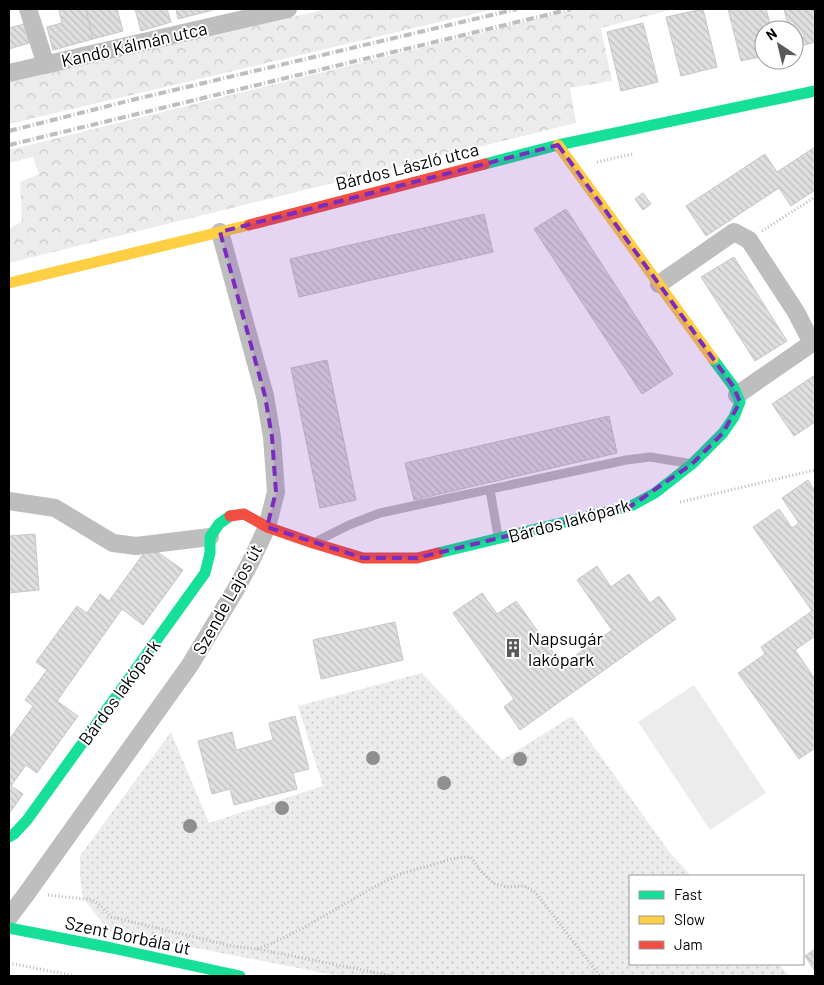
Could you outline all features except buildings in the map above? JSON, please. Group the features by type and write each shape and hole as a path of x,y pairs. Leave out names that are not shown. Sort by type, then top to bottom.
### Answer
{"street":[{"path":"28,9 46,65"},
{"name":"Kandó Kálmán utca","path":"9,73 288,9"},
{"name":"Bárdos László utca","path":"9,283 220,232 558,145 815,91"},
{"path":"558,145 659,284 734,386 737,395 814,342 749,240 734,232 659,284"},
{"name":"Szende Lajos út","path":"9,917 190,665 236,589 267,526 276,492 272,437 265,396 220,232"},
{"name":"Bárdos lakópark","path":"9,837 27,820 205,573 210,553 210,537 219,524 232,515 244,514 267,526 313,543 363,558 417,558 498,539 631,506 655,492 692,464 723,433 734,417 740,402 737,395"},
{"path":"9,500 55,508 113,543 136,546 210,537"},
{"name":"Szent Borbála út","path":"9,928 240,976"}],"lane":[{"path":"313,543 348,525 380,513 626,460 650,457 692,464"},
{"path":"490,490 498,539"}],"path":[{"path":"749,240 815,197"},
{"path":"676,503 815,470"},
{"path":"257,949 303,928 400,874 456,858 471,857 493,884 506,887 524,886 535,892 600,976"},
{"path":"27,893 93,900 111,917 232,946 257,949 393,976"},
{"path":"9,963 75,976"}],"highlighted area":[{"path":"558,145 733,386 740,402 723,433 692,464 631,506 417,558 363,558 267,527 276,492 272,437 265,396 220,232"}],"green space":[{"path":"328,9 494,9 9,124 9,80"},
{"path":"577,9 674,9 601,28 612,81 570,88 576,123 9,263 9,229 22,221 20,182 39,174 33,157 9,163 9,150"},
{"path":"422,673 502,760 572,716 668,850 690,875 629,875 629,965 780,965 789,976 339,976 109,931 83,898 80,856 171,732 209,823 323,786 298,706"},
{"path":"694,685 766,793 710,830 638,722"}],"railway":[{"path":"9,131 517,9"},
{"path":"9,145 571,9"}],"traffic: fast":[{"path":"485,164 558,145 815,91"},
{"path":"438,553 631,506 655,493 692,464 723,433 734,417 740,402 733,386 713,359"},
{"path":"9,837 27,820 205,573 210,553 210,537 219,524 230,516"},
{"path":"9,928 240,976"}],"traffic: slow":[{"path":"558,145 713,359"},
{"path":"9,283 249,225"}],"traffic: jam":[{"path":"249,225 485,164"},
{"path":"230,516 244,514 267,527 363,558 417,558 438,553"}],"place":[{"name":"Napsugár lakópark","path":"513,648"}]}
